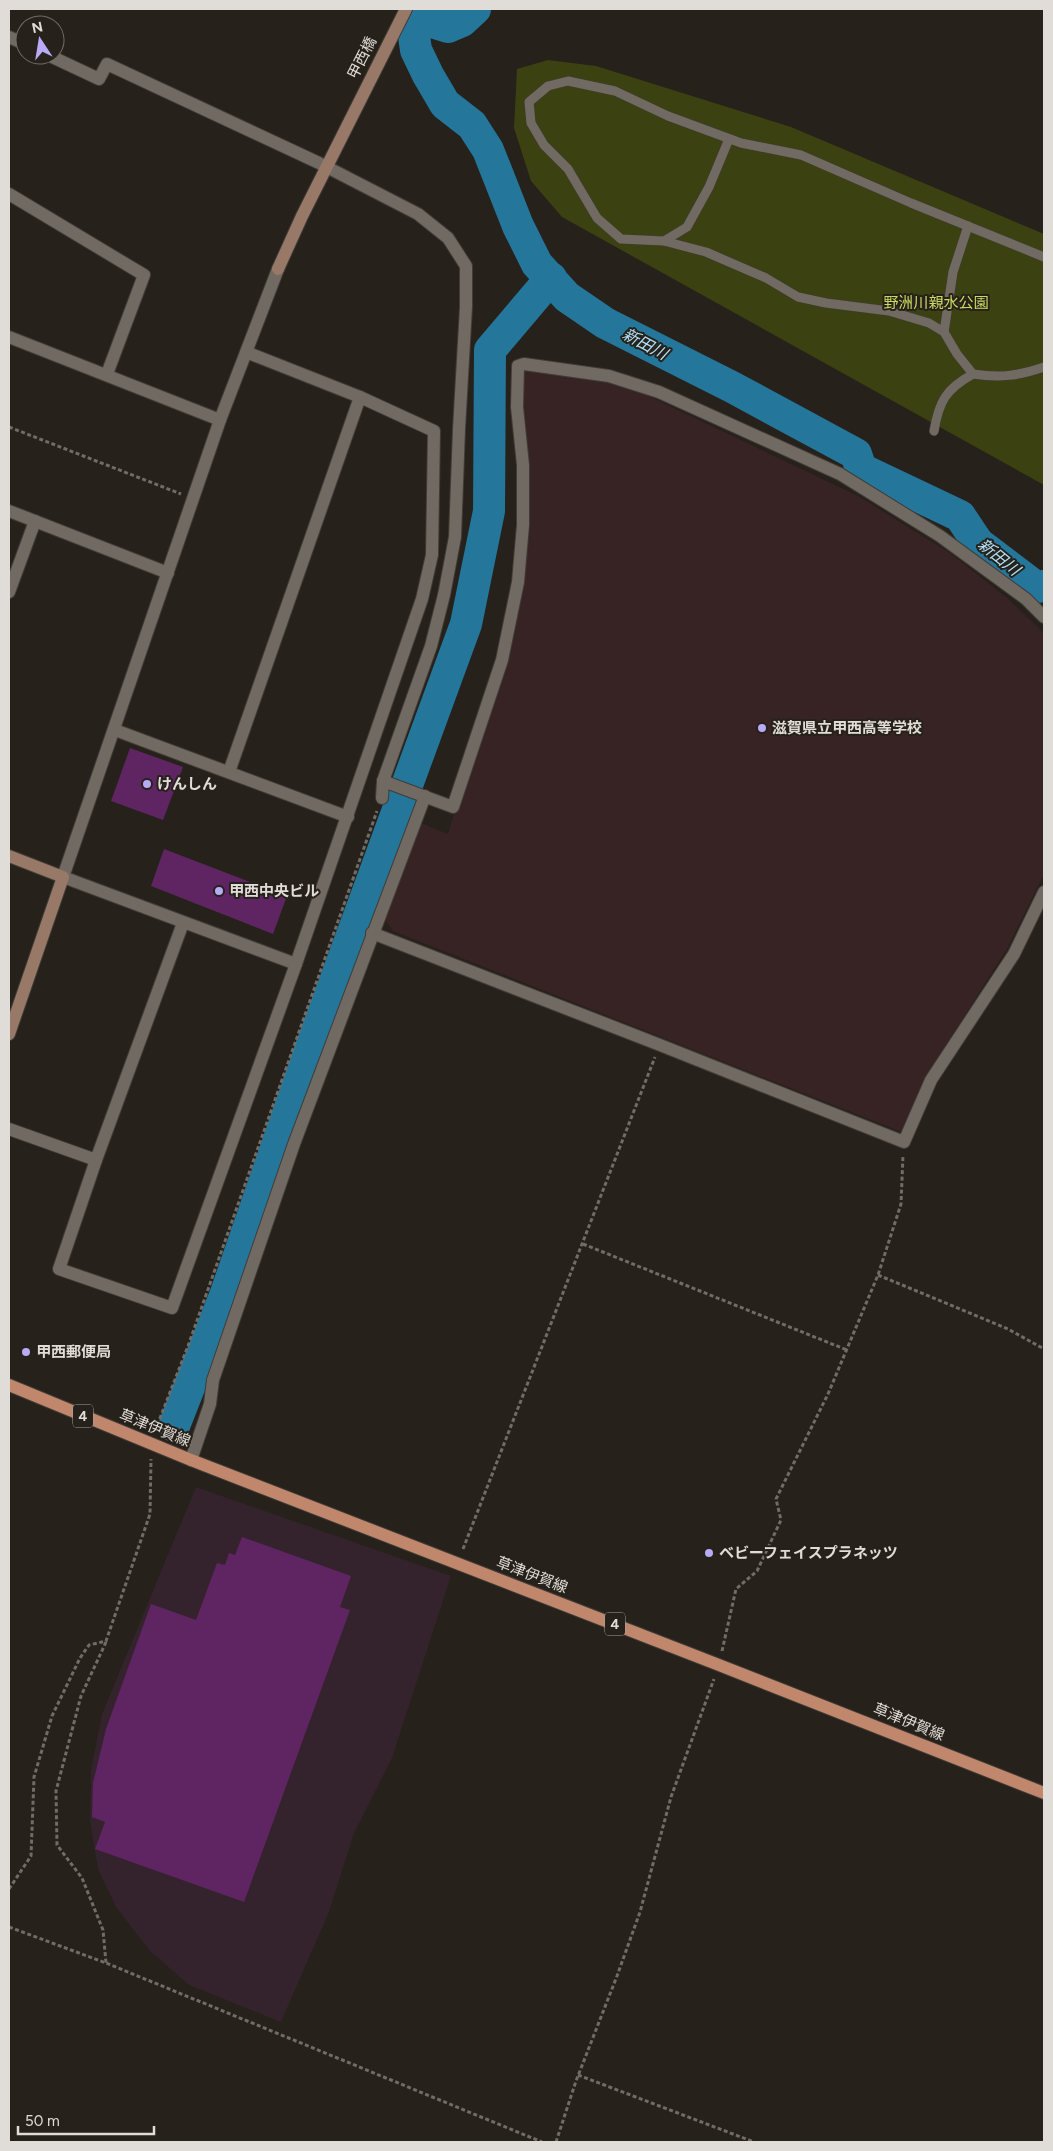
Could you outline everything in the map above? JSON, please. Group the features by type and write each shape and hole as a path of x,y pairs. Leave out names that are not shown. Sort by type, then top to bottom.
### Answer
{"main road":[{"name":"草津伊賀線","path":"9,1385 154,1446 1044,1793"}],"street":[{"name":"甲西橋","path":"246,352 278,269 348,122 406,9"},
{"path":"65,63 99,78 106,64 326,167 418,214 448,238 466,266 466,307 455,537 444,595 431,646 382,798"},
{"path":"9,194 144,275 107,374"},
{"path":"9,337 220,420"},
{"path":"9,1034 220,420 246,352 360,397 434,430 432,555 422,599 348,817 172,1308 59,1269 96,1160 183,923"},
{"path":"387,782 453,807 502,660 519,572 523,465 517,407 518,366 524,364 609,376 659,392 840,474 940,536 1026,599 1044,617"},
{"path":"229,772 360,397"},
{"path":"9,511 168,573"},
{"path":"9,592 35,521"},
{"path":"115,730 348,817"},
{"path":"188,1459 210,1404 213,1380 294,1144 422,795"},
{"path":"9,856 296,964"},
{"path":"372,933 904,1142 931,1080 1014,954 1044,892"},
{"path":"9,1129 96,1160"}],"lane":[{"path":"973,374 957,354 944,332 929,323 890,312 798,297 766,278 706,252 664,241 621,239 597,218 568,169 544,145 531,123 529,102 548,86 568,81 615,90 668,116 729,139 801,155 1044,257"},
{"path":"664,241 687,227 709,187 729,139"},
{"path":"944,332 953,272 968,226"},
{"path":"934,431 937,414 953,385 973,374 996,378 1032,372 1044,367"}],"path":[{"path":"9,428 193,499"},
{"path":"106,1963 103,1930 82,1878 57,1845 56,1791 80,1696 106,1641 150,1514 156,1429 188,1346 382,798"},
{"path":"458,1563 660,1045"},
{"path":"556,2142 578,2075 637,1921 671,1798 719,1665 736,1590 757,1571 781,1520 776,1499 828,1394 878,1275 901,1204 904,1142"},
{"path":"583,1244 847,1350"},
{"path":"878,1275 1008,1330 1044,1349"},
{"path":"9,1889 31,1856 34,1777 52,1716 80,1658 89,1645 106,1641"},
{"path":"9,1927 106,1963 542,2142"},
{"path":"578,2075 754,2142"}],"shaded area":[{"name":"滋賀県立甲西高等学校","path":"519,366 613,379 858,496 950,553 1006,597 1044,633 1044,874 1007,949 922,1082 904,1133 393,931 385,919 421,823 448,834 512,619 524,546"},
{"path":"196,1487 451,1576 392,1758 354,1833 329,1912 281,2022 189,1985 150,1951 116,1907 98,1869 90,1822 91,1770 102,1714"}],"green space":[{"name":"野洲川親水公園","path":"548,60 596,66 791,127 1044,234 1044,485 562,217 531,181 514,128 517,69"}],"building":[{"name":"けんしん","path":"130,748 183,767 163,820 111,801"},
{"name":"甲西中央ビル","path":"164,849 287,896 273,934 151,886"},
{"path":"242,1537 351,1576 340,1607 350,1610 244,1902 95,1849 105,1822 92,1817 93,1783 106,1729 151,1604 196,1620 217,1563 225,1565 229,1553 235,1555"}],"waterway":[{"name":"新田川","path":"475,9 462,21 448,27 425,20 417,27 414,36 416,50 445,104 472,125 488,150 518,226 537,264 567,297 605,323 732,387 856,454 861,469 960,516 978,543 1036,587 1044,586"},
{"path":"174,1426 226,1293 311,1047 466,624 489,511 490,350 551,278"}],"place":[{"name":"滋賀県立甲西高等学校","path":"762,728"},
{"name":"けんしん","path":"147,784"},
{"name":"甲西中央ビル","path":"219,891"},
{"name":"甲西郵便局","path":"26,1352"},
{"name":"ベビーフェイスプラネッツ","path":"709,1553"}]}
